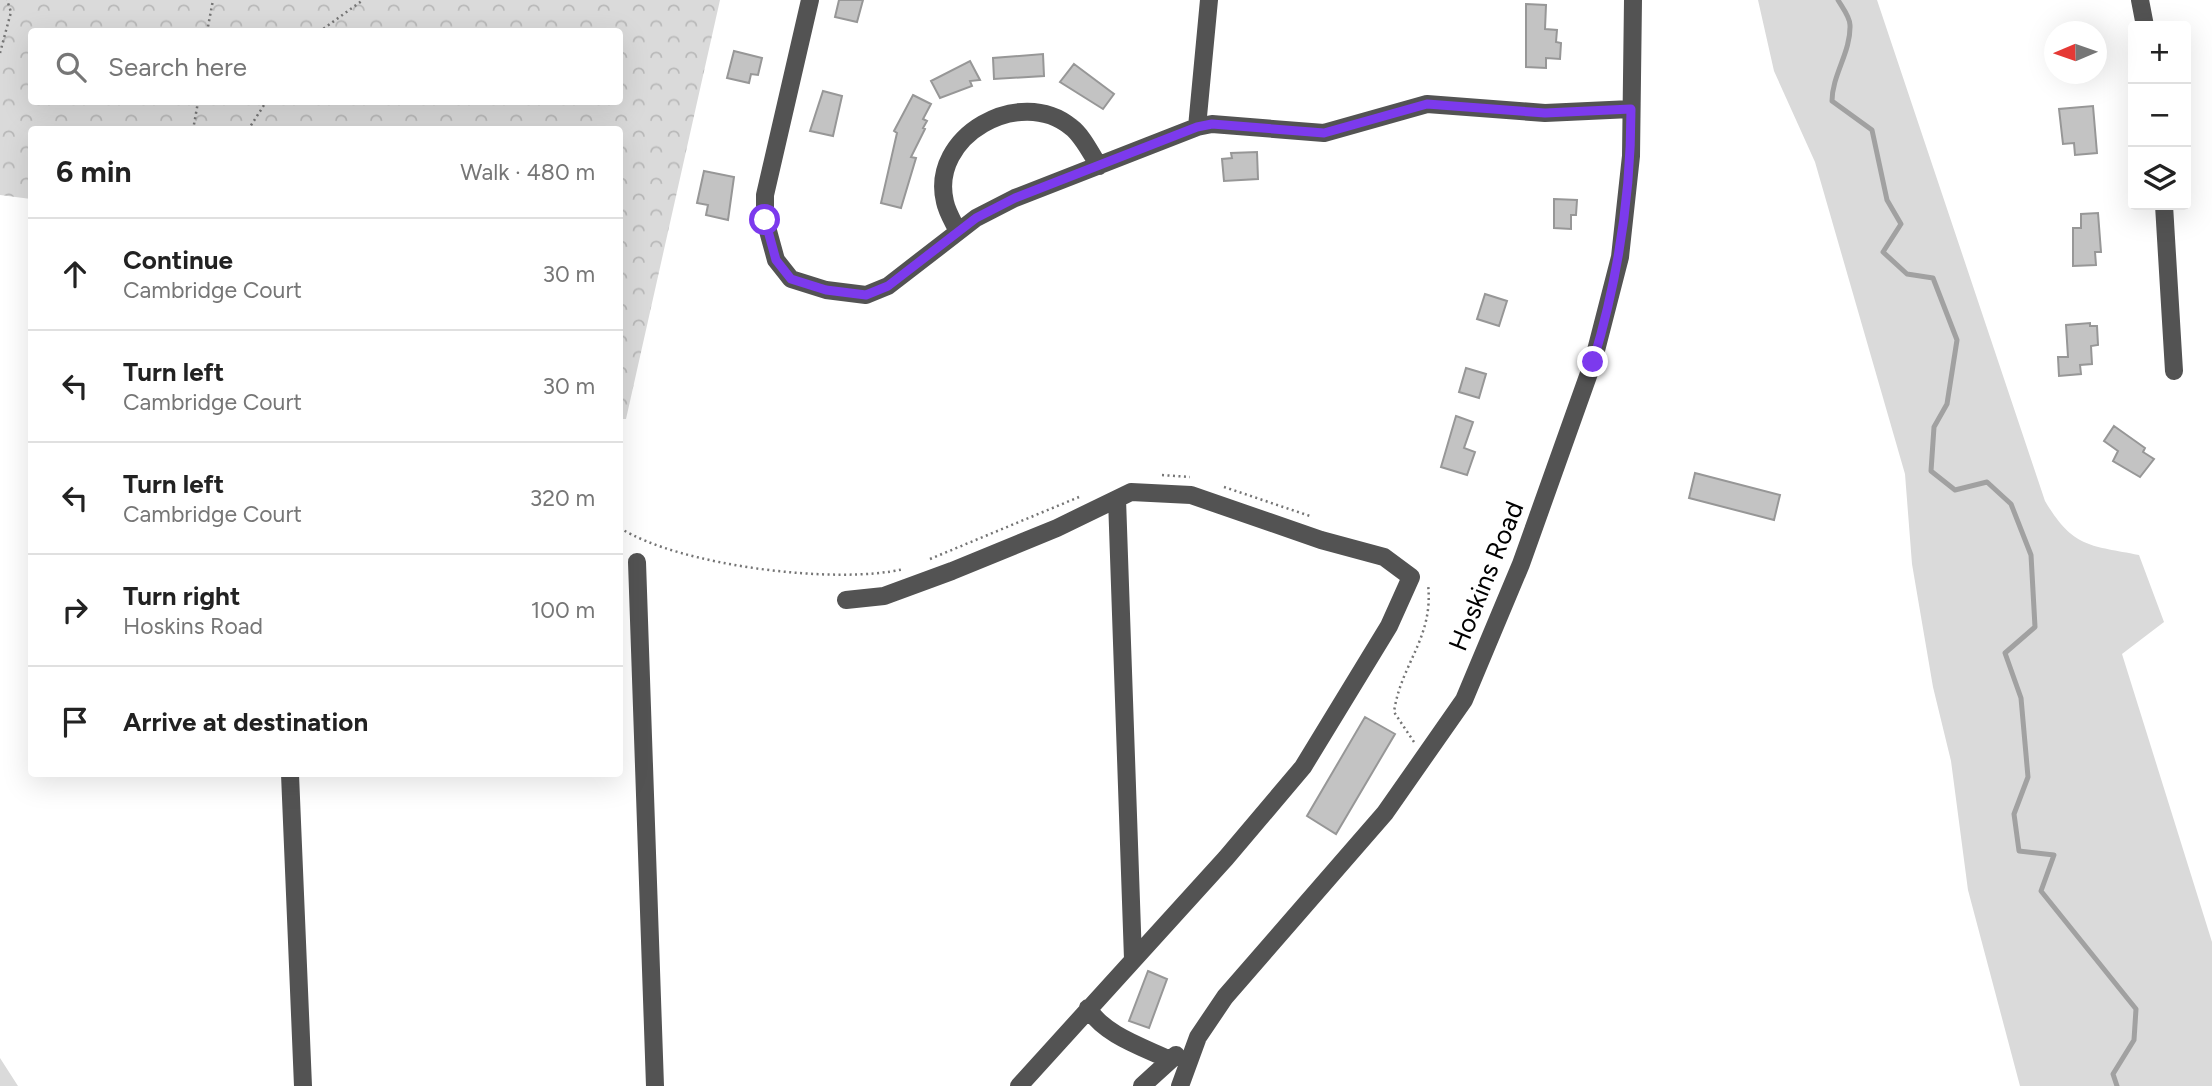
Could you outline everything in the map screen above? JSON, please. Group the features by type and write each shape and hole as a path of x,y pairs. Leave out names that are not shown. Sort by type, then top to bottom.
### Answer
{"street":[{"path":"810,0 765,195 765,220 776,260 791,279 826,290 866,295 888,286 958,232 1015,198 1197,127 1212,124 1324,133 1427,104 1545,113 1631,109"},
{"path":"1197,127 1209,0"},
{"name":"Hoskins Road","path":"1180,1086 1198,1037 1225,997 1385,813 1464,700 1539,519 1605,322 1627,212 1633,0"},
{"path":"2140,0 2144,21"},
{"path":"958,232 944,203 945,172 962,138 994,118 1022,112 1051,116 1072,128 1100,166"},
{"path":"2164,210 2175,372"},
{"path":"846,600 895,592 1056,528 1131,492 1191,495 1321,541 1384,557 1411,577 1389,626 1303,767 1226,858 1019,1086"},
{"path":"1117,499 1133,959"},
{"path":"637,562 655,1086"},
{"path":"290,777 303,1086"},
{"path":"1088,1008 1094,1018 1119,1036 1170,1060"},
{"path":"1142,1086 1198,1037"}],"path":[{"path":"0,53 11,12 7,0"},
{"path":"208,28 213,0"},
{"path":"324,28 363,0"},
{"path":"194,126 197,105"},
{"path":"251,126 264,105"}],"green space":[{"path":"0,0 720,0 626,419 623,419 623,126 28,126 28,199 0,195"},
{"path":"1758,0 1877,0 2045,501 2064,528 2084,542 2139,555 2164,622 2122,654 2212,942 2212,1086 2020,1086 1968,890 1951,761 1933,687 1912,564 1905,474 1815,162 1774,71"},
{"path":"0,1058 18,1086 0,1086"}],"building":[{"path":"839,0 863,0 857,22 835,17"},
{"path":"1526,4 1546,5 1545,29 1557,30 1556,42 1561,43 1560,59 1546,58 1546,68 1526,67"},
{"path":"734,51 762,58 758,75 751,74 749,83 727,78"},
{"path":"1043,54 1044,76 994,79 993,58"},
{"path":"970,61 980,80 970,81 972,86 940,98 931,81"},
{"path":"1074,64 1114,94 1103,109 1060,82"},
{"path":"823,91 842,96 833,136 810,131"},
{"path":"913,95 931,104 923,119 927,121 923,128 925,129 911,157 916,158 901,208 881,203 897,133 894,131"},
{"path":"2093,106 2097,153 2075,155 2074,143 2063,144 2059,109"},
{"path":"1257,152 1258,179 1224,181 1222,159 1232,158 1231,153"},
{"path":"704,171 734,177 728,220 706,215 708,205 697,203"},
{"path":"1554,199 1577,200 1576,215 1571,215 1571,229 1554,228"},
{"path":"2098,213 2101,252 2095,252 2096,265 2073,266 2073,228 2081,228 2081,214"},
{"path":"1485,294 1507,301 1499,326 1477,319"},
{"path":"2090,323 2090,326 2097,326 2098,345 2091,346 2092,364 2080,365 2081,374 2059,376 2058,357 2068,357 2066,325"},
{"path":"1466,368 1486,374 1479,398 1459,392"},
{"path":"1456,416 1473,422 1464,448 1475,452 1467,475 1441,467"},
{"path":"2114,426 2145,448 2143,452 2154,459 2140,477 2113,461 2118,451 2104,441"},
{"path":"1695,473 1780,495 1774,520 1689,498"},
{"path":"1365,717 1395,734 1336,834 1307,816"},
{"path":"1148,971 1167,979 1149,1028 1129,1021"}],"waterway":[{"path":"1838,0 1849,19 1850,35 1835,82 1832,101 1872,130 1887,200 1901,224 1883,252 1907,274 1933,278 1957,340 1947,404 1934,427 1931,471 1955,490 1987,482 2011,504 2031,555 2035,627 2005,653 2021,698 2028,777 2014,814 2019,851 2054,855 2041,891 2136,1009 2134,1040 2113,1074 2117,1086"}],"route":[{"path":"765,220 776,260 791,279 826,290 866,295 888,286 976,218 1015,198 1197,127 1212,124 1324,133 1427,104 1545,113 1631,109 1627,212 1620,257 1593,362"}]}
